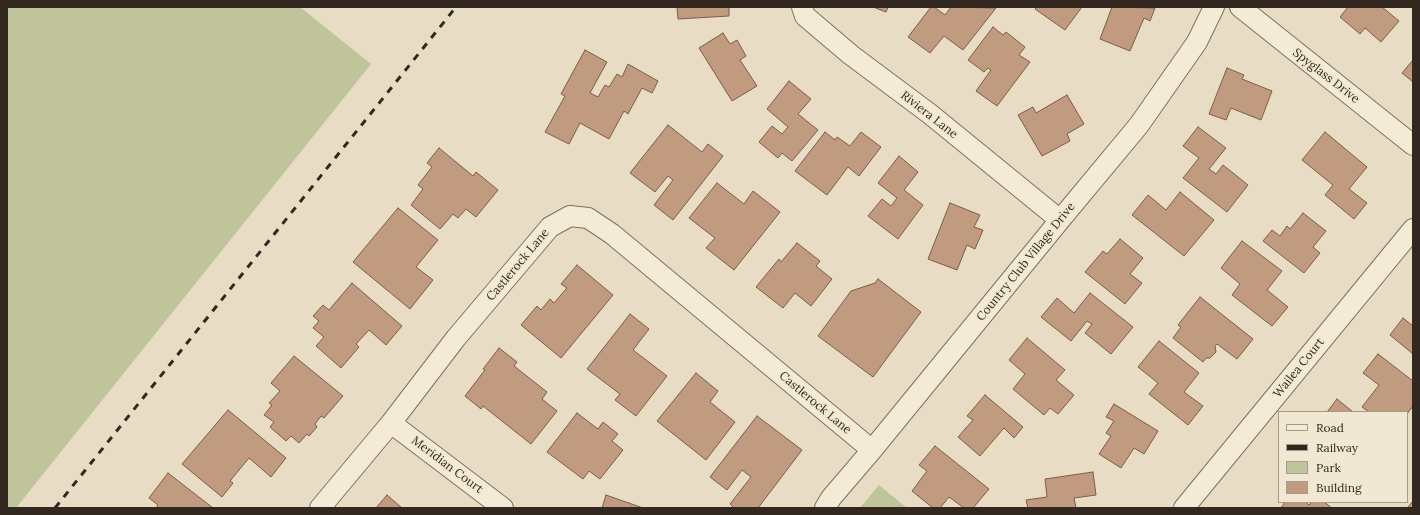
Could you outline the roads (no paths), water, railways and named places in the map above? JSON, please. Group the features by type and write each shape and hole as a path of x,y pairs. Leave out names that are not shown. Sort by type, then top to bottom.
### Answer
{"street":[{"name":"Riviera Lane","path":"802,7 805,16 851,55 930,114 1060,220"},
{"name":"Country Club Village Drive","path":"825,508 831,498 1139,126 1197,42 1214,7"},
{"name":"Spyglass Drive","path":"1240,7 1413,144"},
{"name":"Castlerock Lane","path":"320,508 391,423 456,338 550,227 570,216 588,218 612,234 872,450"},
{"name":"Wailea Court","path":"1184,508 1413,229"},
{"name":"Meridian Court","path":"391,423 503,508"}],"railway":[{"path":"55,508 456,7"}]}
